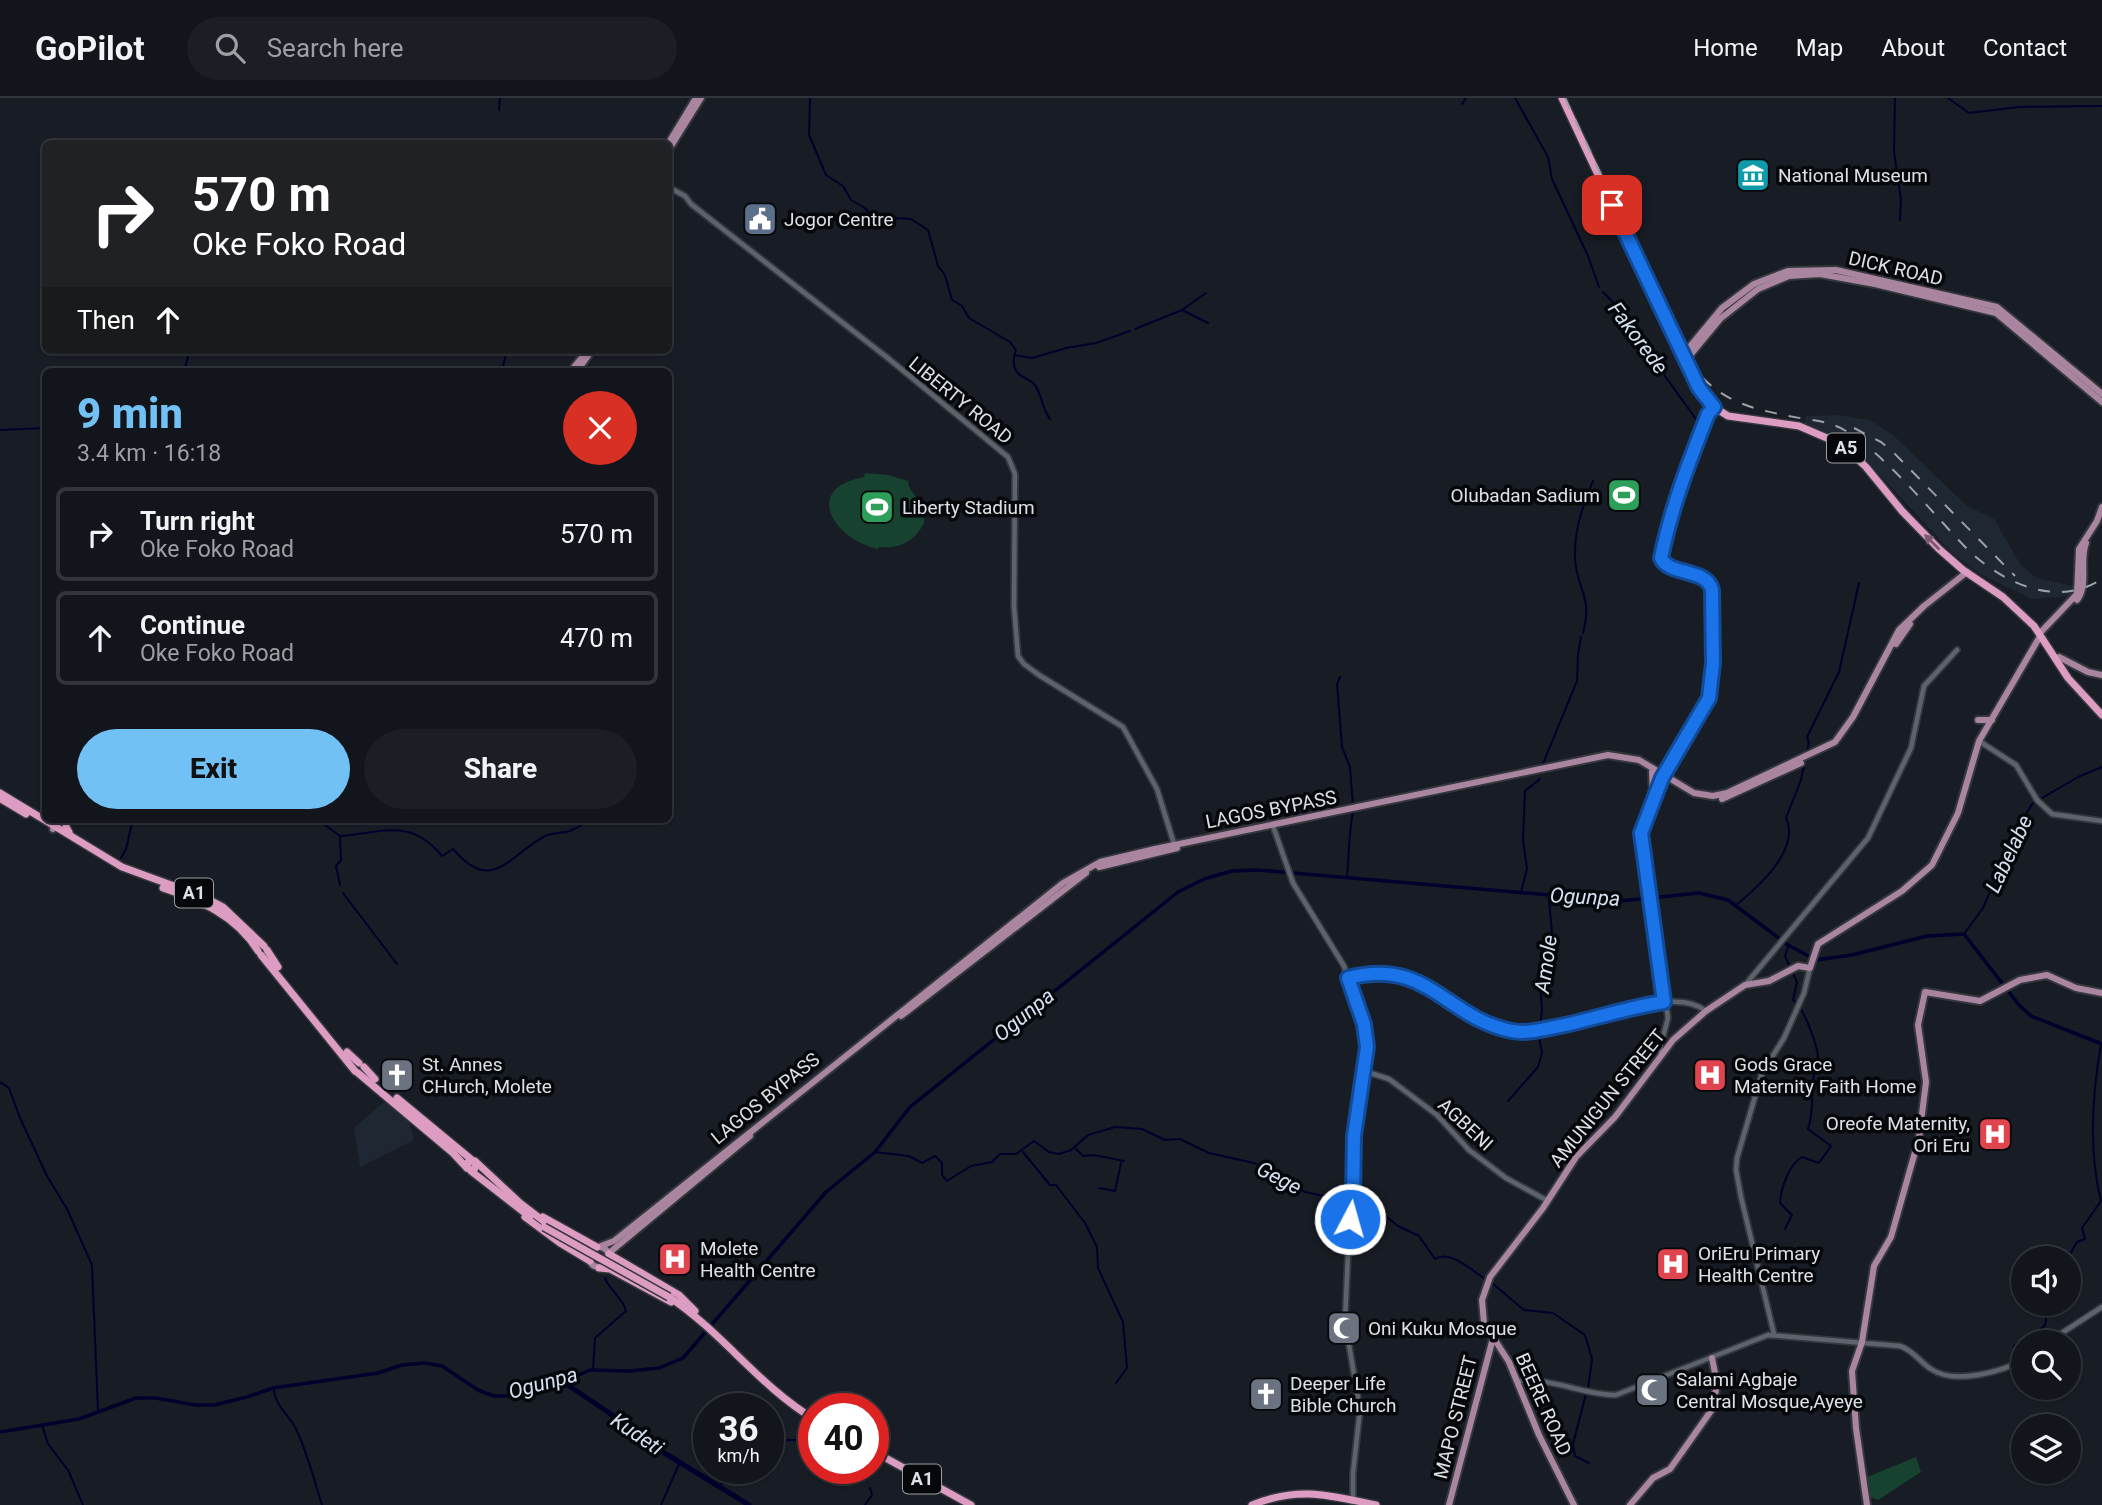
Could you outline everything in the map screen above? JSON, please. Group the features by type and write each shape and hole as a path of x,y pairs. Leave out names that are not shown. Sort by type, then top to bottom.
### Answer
{"highway":[{"name":"A5","path":"1562,98 1699,388 1713,408 1733,418 1805,427 1837,441 1883,485 1902,512 2040,636 2071,687 2102,718"},
{"name":"A5","path":"2054,659 2102,718"},
{"name":"A1","path":"0,793 42,817"},
{"name":"A1","path":"0,799 42,820"},
{"path":"66,823 80,843"},
{"name":"A1","path":"57,827 126,869 214,902 238,919 359,1069 469,1169 545,1225 669,1295 694,1313 776,1392 798,1407"},
{"name":"A1","path":"57,827 115,868 203,902 221,913 262,951"},
{"name":"A1","path":"359,1069 474,1162 519,1206"},
{"path":"469,1169 475,1169 474,1162"},
{"path":"519,1206 599,1247"},
{"path":"519,1206 537,1228 590,1261"},
{"path":"609,1253 679,1295 694,1313"},
{"path":"599,1268 610,1269 694,1313"},
{"name":"A1","path":"889,1461 964,1505"},
{"name":"A1","path":"928,1484 971,1505"},
{"path":"1260,1505 1294,1494"},
{"path":"1252,1505 1294,1494 1376,1505"},
{"path":"1353,1502 1364,1505"}],"main road":[{"path":"671,140 698,98"},
{"path":"672,144 698,98"},
{"name":"DICK ROAD","path":"1685,357 1726,305 1754,284 1788,271 1836,270 1997,307 2102,394"},
{"name":"DICK ROAD","path":"1685,357 1720,319 1758,289 1788,276 1824,274 1996,313 2102,402"},
{"path":"574,368 586,354"},
{"path":"2079,595 2079,549 2097,521 2102,507"},
{"path":"1810,964 1814,952 1824,939 1902,891 1932,865 1958,813 1979,741 2040,636 2079,595 2083,549 2102,520"},
{"name":"LAGOS BYPASS","path":"599,1247 614,1241 1063,883 1100,862 1601,761 1625,760 1700,795 1722,795 1836,742 1898,636 1967,573"},
{"path":"2054,659 2059,657 2102,676"},
{"path":"2065,673 2070,668 2102,676"},
{"path":"1978,720 1992,720"},
{"name":"LAGOS BYPASS","path":"1274,827 1608,755 1634,758 1663,777"},
{"path":"1652,772 1653,797"},
{"name":"LAGOS BYPASS","path":"599,1268 607,1261 609,1253 757,1130 1066,886 1101,866 1175,846"},
{"name":"AMUNIGUN STREET","path":"1490,1277 1548,1201 1576,1157 1608,1126 1661,1054 1706,1011 1745,985 1769,981 1790,969 1810,964"},
{"path":"1867,1505 1854,1411 1852,1371 1862,1342 1874,1266 1891,1237 1921,1128 1926,1082 1918,1025 1925,992 1974,1002 1985,1000 2028,977 2047,975 2076,988 2102,993"},
{"path":"599,1268 593,1267 590,1261 599,1247 609,1253"},
{"name":"BEERE ROAD","path":"1490,1277 1481,1308 1485,1323 1518,1381 1539,1435 1574,1505"},
{"name":"MAPO STREET","path":"1451,1505 1495,1340"},
{"path":"1630,1505 1653,1478 1670,1469 1713,1408 1717,1383 1712,1358"}],"street":[{"name":"LIBERTY ROAD","path":"672,189 685,196 691,204 889,359 1008,457 1015,474 1014,620 1018,656 1039,675 1123,727 1157,789 1175,846"},
{"path":"1661,1054 1660,1048 1668,1018 1641,833 1663,777 1707,704 1710,690 1711,585 1705,580 1662,563 1661,558 1668,524 1681,485 1713,408"},
{"path":"1745,985 1868,838 1911,747 1924,686 1956,650"},
{"path":"1979,741 2016,765 2037,800 2052,814 2064,818 2102,821"},
{"path":"1274,827 1289,875 1339,956 1366,1032 1367,1047 1354,1136 1345,1332 1361,1421 1353,1473 1353,1502"},
{"path":"1774,1334 1736,1170 1743,1130 1762,1073 1784,1038 1799,1003 1810,964"},
{"path":"1348,978 1379,972 1402,975 1491,1024 1511,1031 1584,1023 1664,1002 1697,1005 1706,1011"},
{"name":"AGBENI","path":"1364,1071 1389,1079 1437,1115 1469,1150 1506,1178 1548,1201"},
{"path":"2067,1330 2102,1307"},
{"path":"1518,1381 1540,1381 1594,1394 1625,1393 1745,1342 1774,1334 1906,1348 1930,1369 1952,1376 1991,1373 2011,1365"}],"shaded area":[{"path":"1838,415 1869,420 1892,434 1967,506 1994,519 2020,564 2036,578 2073,586 2073,596 2032,599 1982,575 1954,555 1866,460 1834,436 1804,424 1806,416"},
{"path":"390,1101 408,1117 414,1140 360,1167 354,1128 383,1103"}],"green space":[{"name":"Liberty Stadium","path":"865,473 888,475 908,481 922,507 924,523 906,543 878,549 848,535 837,525 829,502 834,491 845,483 864,477"},
{"path":"1916,1457 1921,1472 1878,1500 1868,1496 1867,1477"}],"waterway":[{"path":"499,110 500,98"},
{"path":"810,98 809,135 826,175 843,186 851,200 870,214 911,219 928,230 938,266 945,275 952,300 962,306 969,318 1010,342 1016,350 1016,371 1037,388 1050,419"},
{"path":"1462,104 1466,98"},
{"name":"Fakorede","path":"1515,98 1548,157 1552,179 1588,256 1599,287"},
{"path":"1895,98 1894,152 1901,200 1900,220"},
{"path":"1948,98 1969,113 2019,107 2102,106"},
{"name":"Fakorede","path":"1603,292 1627,317 1696,419"},
{"path":"1135,329 1182,310 1206,293"},
{"path":"1182,310 1208,323"},
{"path":"1072,347 1096,343 1130,331"},
{"path":"1014,355 1032,358 1070,347"},
{"path":"185,368 189,354"},
{"path":"503,368 506,354"},
{"path":"0,430 42,428"},
{"path":"1583,633 1586,610 1576,570 1575,548 1585,500 1593,481"},
{"path":"1807,752 1807,737 1839,672 1859,583"},
{"path":"1542,766 1577,681 1581,637"},
{"path":"1340,677 1337,684 1342,747 1350,767 1353,806"},
{"path":"1735,906 1765,879 1782,855 1789,830 1786,818 1801,780 1805,760"},
{"name":"Labelabe","path":"1964,934 1983,908 2015,833 2032,804 2078,777 2102,767"},
{"path":"1521,892 1527,869 1523,840 1525,791 1540,779"},
{"path":"1347,877 1353,811"},
{"path":"121,858 132,823"},
{"path":"322,823 340,836 395,830 407,832 430,844 442,856 453,849 467,862 479,869 489,870 510,861 545,836 569,831 585,823"},
{"path":"340,837 341,860 336,866 340,885"},
{"name":"Ogunpa","path":"0,1432 79,1419 136,1398 214,1405 273,1388 378,1373 402,1365 425,1363 442,1366 478,1390 494,1396 507,1396 541,1384 563,1382 590,1370 629,1371 659,1368 683,1358 826,1192 875,1152 910,1107 1178,892 1204,879 1232,871 1257,870 1620,901 1699,893 1728,900 1788,945 1816,960 1852,955 1927,936 1964,934 2019,1005 2031,1016 2102,1044"},
{"path":"343,893 397,964"},
{"name":"Amole","path":"1508,1101 1538,1067 1542,1053 1539,1037 1542,1010 1540,981 1552,933 1549,899"},
{"path":"1785,1229 1792,1215 1780,1203 1790,1171 1802,1157 1819,1163 1831,1146 1808,1129 1812,1110 1813,1078 1818,1058 1806,1020 1793,1000 1797,982 1785,956 1787,950"},
{"path":"2075,1246 2085,1239 2082,1228 2101,1201 2093,1143 2095,1083 2101,1044"},
{"path":"0,1082 9,1088 47,1176 67,1209 92,1265 98,1412"},
{"name":"Gege","path":"875,1152 909,1156 922,1163 935,1156 942,1163 942,1175 947,1181 971,1166 992,1162 1000,1154 1016,1154 1034,1141 1049,1152 1059,1154 1071,1150 1088,1135 1115,1127 1142,1129 1165,1140 1180,1139 1209,1153 1254,1163 1282,1174 1292,1185 1305,1192 1335,1198 1383,1214 1398,1226 1419,1236 1435,1259 1455,1259 1487,1280"},
{"path":"1076,1149 1083,1156 1094,1155 1124,1161"},
{"path":"1023,1152 1050,1185 1056,1185 1085,1223 1097,1247 1098,1268 1123,1322 1127,1368 1116,1383"},
{"path":"1099,1188 1115,1191 1121,1163"},
{"path":"593,1370 595,1338 626,1311 605,1278"},
{"name":"Gege","path":"1492,1283 1524,1310 1553,1313 1585,1335 1592,1359 1588,1389"},
{"path":"2040,1330 2045,1325 2047,1316"},
{"name":"Kudeti","path":"563,1382 608,1412 640,1438 749,1505"},
{"path":"273,1388 277,1401 301,1440 322,1505"},
{"name":"Gege","path":"1586,1394 1573,1444 1575,1456 1589,1463"},
{"path":"42,1425 48,1444 68,1470 83,1505"},
{"path":"784,1442 796,1440"},
{"path":"661,1505 680,1462"},
{"path":"865,1505 872,1495 870,1488"}],"railway":[{"path":"1565,98 1684,351 1707,382 1735,401 1751,407 1826,423 1846,431 1894,471 1969,551 1983,563 2015,582 2050,592 2067,592 2102,579"},
{"path":"1854,428 1881,442 1894,453 2015,576"}],"place":[{"name":"National Museum","path":"1753,175"},
{"name":"Jogor Centre","path":"760,219"},
{"name":"Olubadan Sadium","path":"1624,495"},
{"name":"Liberty Stadium","path":"877,507"},
{"name":"St. Annes CHurch, Molete","path":"397,1075"},
{"name":"Gods Grace Maternity Faith Home","path":"1710,1075"},
{"name":"Oreofe Maternity, Ori Eru","path":"1995,1134"},
{"name":"Molete Health Centre","path":"675,1259"},
{"name":"OriEru Primary Health Centre","path":"1673,1264"},
{"name":"Oni Kuku Mosque","path":"1344,1328"},
{"name":"Salami Agbaje Central Mosque,Ayeye","path":"1652,1390"},
{"name":"Deeper Life Bible Church","path":"1266,1394"}],"route":[{"path":"1350,1219 1354,1136 1367,1039 1348,978 1379,972 1402,975 1477,1018 1511,1031 1533,1031 1584,1023 1664,1002 1641,833 1662,778 1707,704 1713,663 1710,583 1662,563 1661,558 1668,524 1681,485 1708,414 1714,407 1699,388 1612,205"}]}
